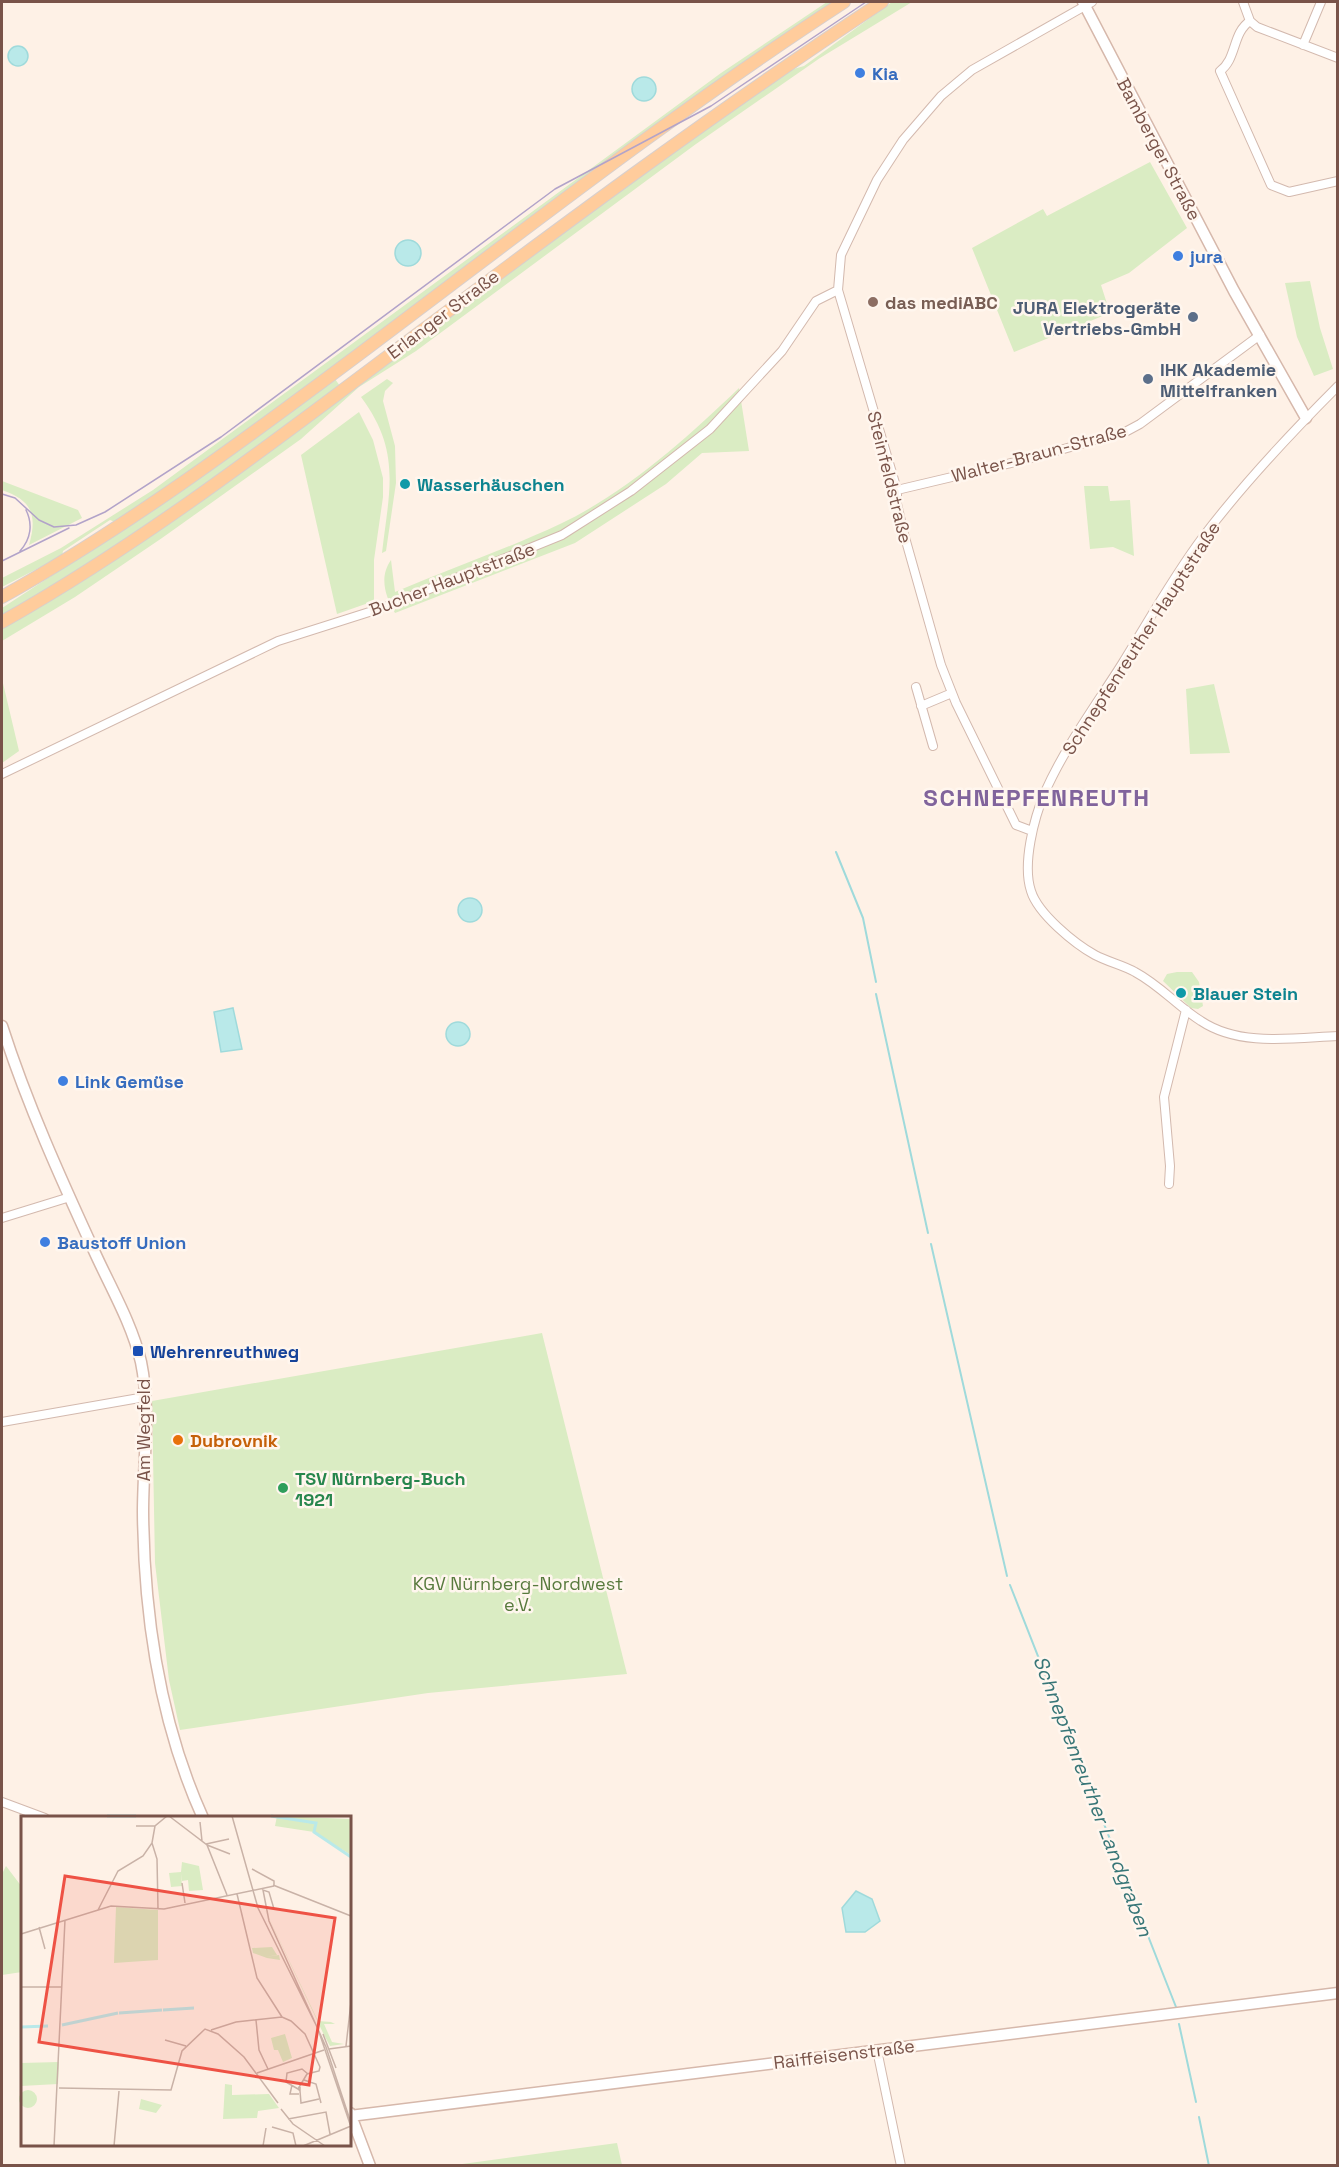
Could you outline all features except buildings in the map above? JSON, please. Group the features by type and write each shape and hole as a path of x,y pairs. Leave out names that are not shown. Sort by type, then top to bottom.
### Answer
{"main road":[{"name":"Erlanger Straße","path":"2,597 105,535 222,455 680,115 844,2"},
{"name":"Erlanger Straße","path":"2,622 117,550 239,466 664,152 882,2"}],"street":[{"name":"Steinfeldstraße","path":"1032,831 1016,825 952,693 934,644 897,504 897,490 838,290 840,260 856,219 877,180 903,140 941,96 972,70 1086,2"},
{"name":"Bamberger Straße","path":"1086,2 1114,64 1306,418"},
{"path":"1243,2 1250,21 1338,58"},
{"path":"1303,45 1321,2"},
{"path":"1250,21 1240,28 1227,66 1220,71 1271,184 1289,192 1338,181"},
{"name":"Bucher Hauptstraße","path":"2,774 278,641 385,607 562,535 631,492 710,429 782,351 816,301 838,290"},
{"name":"Walter-Braun-Straße","path":"897,490 1032,458 1127,431 1140,424 1260,335"},
{"name":"Schnepfenreuther Hauptstraße","path":"1186,1010 1165,990 1134,971 1096,955 1071,939 1048,916 1031,893 1032,831 1054,775 1202,538 1306,418 1338,386"},
{"path":"916,687 933,746"},
{"path":"921,706 952,693"},
{"path":"1169,1184 1170,1166 1164,1097 1186,1010 1203,1023 1232,1035 1270,1039 1338,1036"},
{"name":"Am Wegfeld","path":"2,1026 29,1102 69,1197 134,1339 142,1369 145,1397 143,1519 152,1625 174,1740 202,1816"},
{"path":"2,1218 69,1197"},
{"path":"2,1422 145,1397"},
{"path":"2,1802 40,1816"},
{"name":"Raiffeisenstraße","path":"351,2114 1338,1993"},
{"path":"877,2050 901,2166"},
{"path":"351,2117 370,2166"}],"green space":[{"path":"827,2 840,2 249,430 115,522 110,520 63,551 62,556 2,587 2,578 61,548 153,490 721,73"},
{"path":"892,2 912,2 820,58 696,144 416,351 359,387 301,439 75,597 2,641 2,629 790,70 804,66"},
{"path":"1150,162 1187,228 1129,273 1101,285 1110,313 1014,352 972,248 1043,209 1047,216"},
{"path":"1310,281 1320,328 1333,369 1314,376 1297,337 1285,283"},
{"path":"335,379 340,386 216,476 132,534 2,616 2,608 68,565"},
{"path":"387,379 393,383 385,391 383,401 395,446 396,483 386,551 382,553 389,491 388,454 374,417 361,397"},
{"path":"739,388 749,451 702,453 666,484 575,543 395,613 388,600 384,580 391,560 395,592 560,524 632,481 677,445"},
{"path":"359,412 373,440 383,478 383,497 374,560 374,601 337,614 301,455"},
{"path":"2,481 78,510 82,518 29,545 33,525 30,510 20,498 2,490"},
{"path":"1084,486 1108,486 1110,501 1130,500 1134,556 1113,547 1090,549"},
{"path":"2,679 19,751 2,763"},
{"path":"1214,684 1230,753 1190,754 1186,689"},
{"path":"1192,972 1199,982 1203,1006 1198,1009 1191,1008 1163,981 1167,974"},
{"name":"TSV Nürnberg-Buch 1921","path":"542,1333 627,1674 428,1693 180,1730 169,1680 155,1563 152,1401"},
{"path":"6,1866 21,1886 21,1972 2,1975 2,1874"},
{"path":"617,2143 622,2165 455,2165"}],"water":[{"path":"18,46 25,49 28,56 25,63 18,66 11,63 8,56 11,49"},
{"path":"644,77 653,80 656,89 653,98 644,101 635,98 632,89 635,80"},
{"path":"408,240 417,244 421,253 417,262 408,266 399,262 395,253 399,244"},
{"path":"470,898 479,901 482,910 479,919 470,922 461,919 458,910 461,901"},
{"path":"233,1008 242,1049 221,1052 214,1012"},
{"path":"458,1022 467,1025 470,1034 467,1043 458,1046 449,1043 446,1034 449,1025"},
{"path":"856,1891 872,1899 880,1921 865,1932 846,1932 842,1908"}],"waterway":[{"name":"Schnepfenreuther Landgraben","path":"836,852 863,918 876,982"},
{"name":"Schnepfenreuther Landgraben","path":"876,994 928,1233"},
{"name":"Schnepfenreuther Landgraben","path":"931,1244 1007,1576"},
{"name":"Schnepfenreuther Landgraben","path":"1010,1585 1176,2007"},
{"name":"Schnepfenreuther Landgraben","path":"1179,2024 1196,2102"},
{"name":"Schnepfenreuther Landgraben","path":"1199,2117 1209,2166"}],"tram line":[{"path":"2,494 15,498 39,520 54,527 76,525 105,512 221,437 555,189 711,106 866,2"},
{"path":"20,551 27,542 30,531 30,521 26,510"},
{"path":"2,561 69,528"}],"place":[{"name":"Kia","path":"860,73"},
{"name":"jura","path":"1178,256"},
{"name":"das mediABC","path":"873,302"},
{"name":"JURA Elektrogeräte Vertriebs-GmbH","path":"1193,317"},
{"name":"IHK Akademie Mittelfranken","path":"1148,379"},
{"name":"Wasserhäuschen","path":"405,484"},
{"name":"Blauer Stein","path":"1181,993"},
{"name":"Link Gemüse","path":"63,1081"},
{"name":"Baustoff Union","path":"45,1242"},
{"name":"Wehrenreuthweg","path":"138,1351"},
{"name":"Dubrovnik","path":"178,1440"},
{"name":"TSV Nürnberg-Buch 1921","path":"283,1488"}],"district":[{"name":"SCHNEPFENREUTH","path":"1037,797"}],"park label":[{"name":"KGV Nürnberg-Nordwest e.V.","path":"518,1593"}]}
